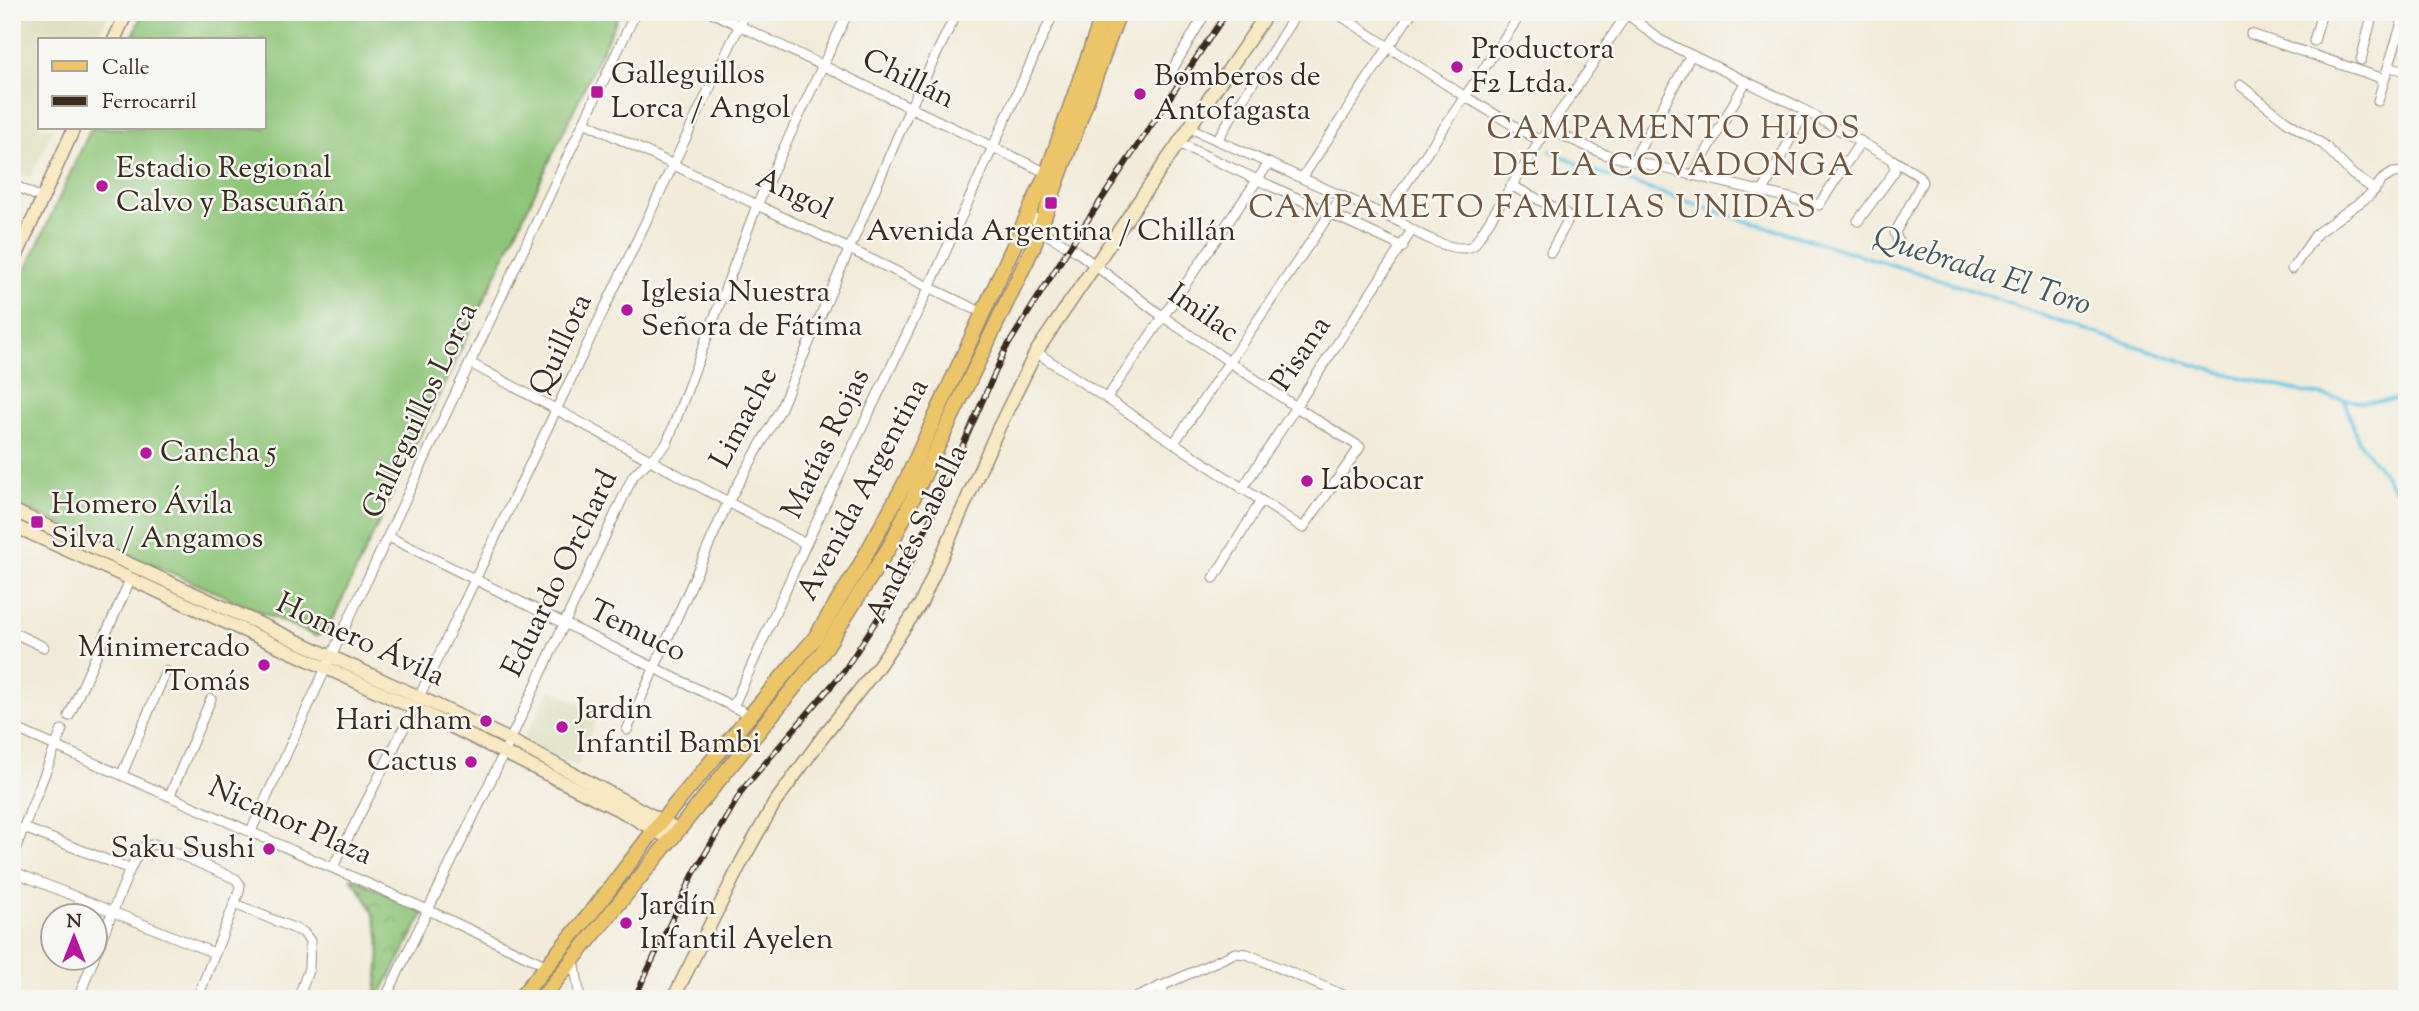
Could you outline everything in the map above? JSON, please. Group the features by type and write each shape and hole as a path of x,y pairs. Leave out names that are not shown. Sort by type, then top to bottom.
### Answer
{"main road":[{"path":"115,38 127,12"},
{"name":"Avenida Argentina","path":"519,999 659,824 815,638 858,569 906,481 1047,173 1104,12"},
{"name":"Avenida Argentina","path":"541,999 822,653 869,580 913,500 1040,229 1119,12"},
{"name":"Andrés Sabella","path":"674,999 774,804 890,651 921,603 988,450 1036,352 1268,12"},
{"path":"12,266 73,130"},
{"name":"Homero Ávila","path":"12,510 417,703 510,740 676,835"},
{"name":"Homero Ávila","path":"12,525 131,579 329,662"},
{"name":"Homero Ávila","path":"417,703 504,753 659,824"}],"street":[{"name":"Galleguillos Lorca","path":"251,831 636,12"},
{"name":"Chillán","path":"711,12 1047,173"},
{"name":"Quillota","path":"333,867 417,703 746,12"},
{"name":"Eduardo Orchard","path":"386,999 633,476 642,466 652,461 667,443 757,205 848,12"},
{"name":"Limache","path":"626,730 729,502 780,410 910,108 957,12"},
{"name":"Matías Rojas","path":"733,706 806,544 929,288 1054,12"},
{"path":"1168,77 1206,12"},
{"path":"1217,140 1297,12"},
{"path":"1335,12 1464,96 1540,141"},
{"path":"1303,178 1412,12"},
{"path":"1385,215 1522,12"},
{"path":"2314,41 2322,12"},
{"path":"2361,60 2373,12"},
{"path":"2378,101 2405,12"},
{"path":"1190,128 1385,215 1412,230 1457,249 1467,249 1474,245 1626,13 1660,40 1805,111 1919,176 1922,182 1895,233 1899,243"},
{"path":"2251,34 2384,79"},
{"path":"1633,161 1690,55"},
{"path":"2390,67 2407,71"},
{"path":"1693,176 1746,81"},
{"path":"2240,85 2286,121 2324,145 2352,174 2375,190"},
{"path":"1763,191 1805,111"},
{"name":"Angol","path":"584,122 983,313"},
{"path":"1548,129 1604,154 1819,205 1861,141"},
{"path":"1180,144 1403,247"},
{"path":"1858,221 1894,172 1891,159"},
{"path":"1107,398 1269,163"},
{"path":"2292,269 2318,233 2375,190 2382,180 2393,173 2407,172"},
{"path":"12,184 43,198"},
{"path":"1512,186 1565,213 1569,218 1552,252"},
{"path":"1174,443 1342,196"},
{"name":"Imilac","path":"1030,210 1040,229 1229,362 1360,447 1303,528 1261,501"},
{"name":"Pisana","path":"1242,489 1412,230"},
{"path":"1036,352 1261,501 1214,578"},
{"path":"470,363 806,544"},
{"name":"Temuco","path":"389,537 750,715"},
{"path":"69,716 131,579"},
{"path":"12,632 44,647"},
{"path":"122,774 166,671"},
{"path":"170,795 211,699"},
{"name":"Nicanor Plaza","path":"12,727 428,909 547,966"},
{"path":"12,857 62,730"},
{"path":"24,828 130,869"},
{"path":"108,922 130,869 141,848 148,845 155,844 236,879 240,886 235,904 197,999"},
{"path":"12,872 214,953"},
{"path":"235,904 303,932 310,941 312,948 309,968 298,999"},
{"path":"1133,999 1235,953 1247,954 1332,996 1352,999"},
{"path":"574,959 580,999"},
{"path":"78,999 89,972"},
{"path":"1160,986 1166,999"}],"shaded area":[{"path":"12,12 109,12 97,38 38,38 38,130 52,130 30,179 12,171"},
{"name":"Jardin Infantil Bambi","path":"550,689 599,713 577,767 523,741"}],"green space":[{"path":"143,12 620,12 327,632 316,636 12,503 12,301 90,130 266,130 266,38 132,38"},
{"path":"350,877 423,910 423,915 378,999 375,999 379,934 370,907"}],"waterway":[{"name":"Quebrada El Toro","path":"1551,151 1591,170 1737,218 1939,279 2204,368 2306,393 2360,402 2407,399"},
{"path":"2344,400 2358,440 2407,505"}],"railway":[{"path":"634,999 694,873 743,789 844,671 905,576 1005,350 1069,248 1227,12"}],"place":[{"name":"Productora F2 Ltda.","path":"1457,67"},
{"name":"Galleguillos Lorca / Angol","path":"597,92"},
{"name":"Bomberos de Antofagasta","path":"1140,94"},
{"name":"Estadio Regional Calvo y Bascuñán","path":"102,186"},
{"name":"Avenida Argentina / Chillán","path":"1051,203"},
{"name":"Iglesia Nuestra Señora de Fátima","path":"627,310"},
{"name":"Cancha 5","path":"146,453"},
{"name":"Labocar","path":"1307,481"},
{"name":"Homero Ávila Silva / Angamos","path":"37,522"},
{"name":"Minimercado Tomás","path":"264,665"},
{"name":"Hari dham","path":"486,721"},
{"name":"Jardin Infantil Bambi","path":"562,727"},
{"name":"Cactus","path":"471,762"},
{"name":"Saku Sushi","path":"269,849"},
{"name":"Jardín Infantil Ayelen","path":"626,923"}],"district":[{"name":"CAMPAMENTO HIJOS DE LA COVADONGA","path":"1674,148"},
{"name":"CAMPAMETO FAMILIAS UNIDAS","path":"1533,209"}]}
